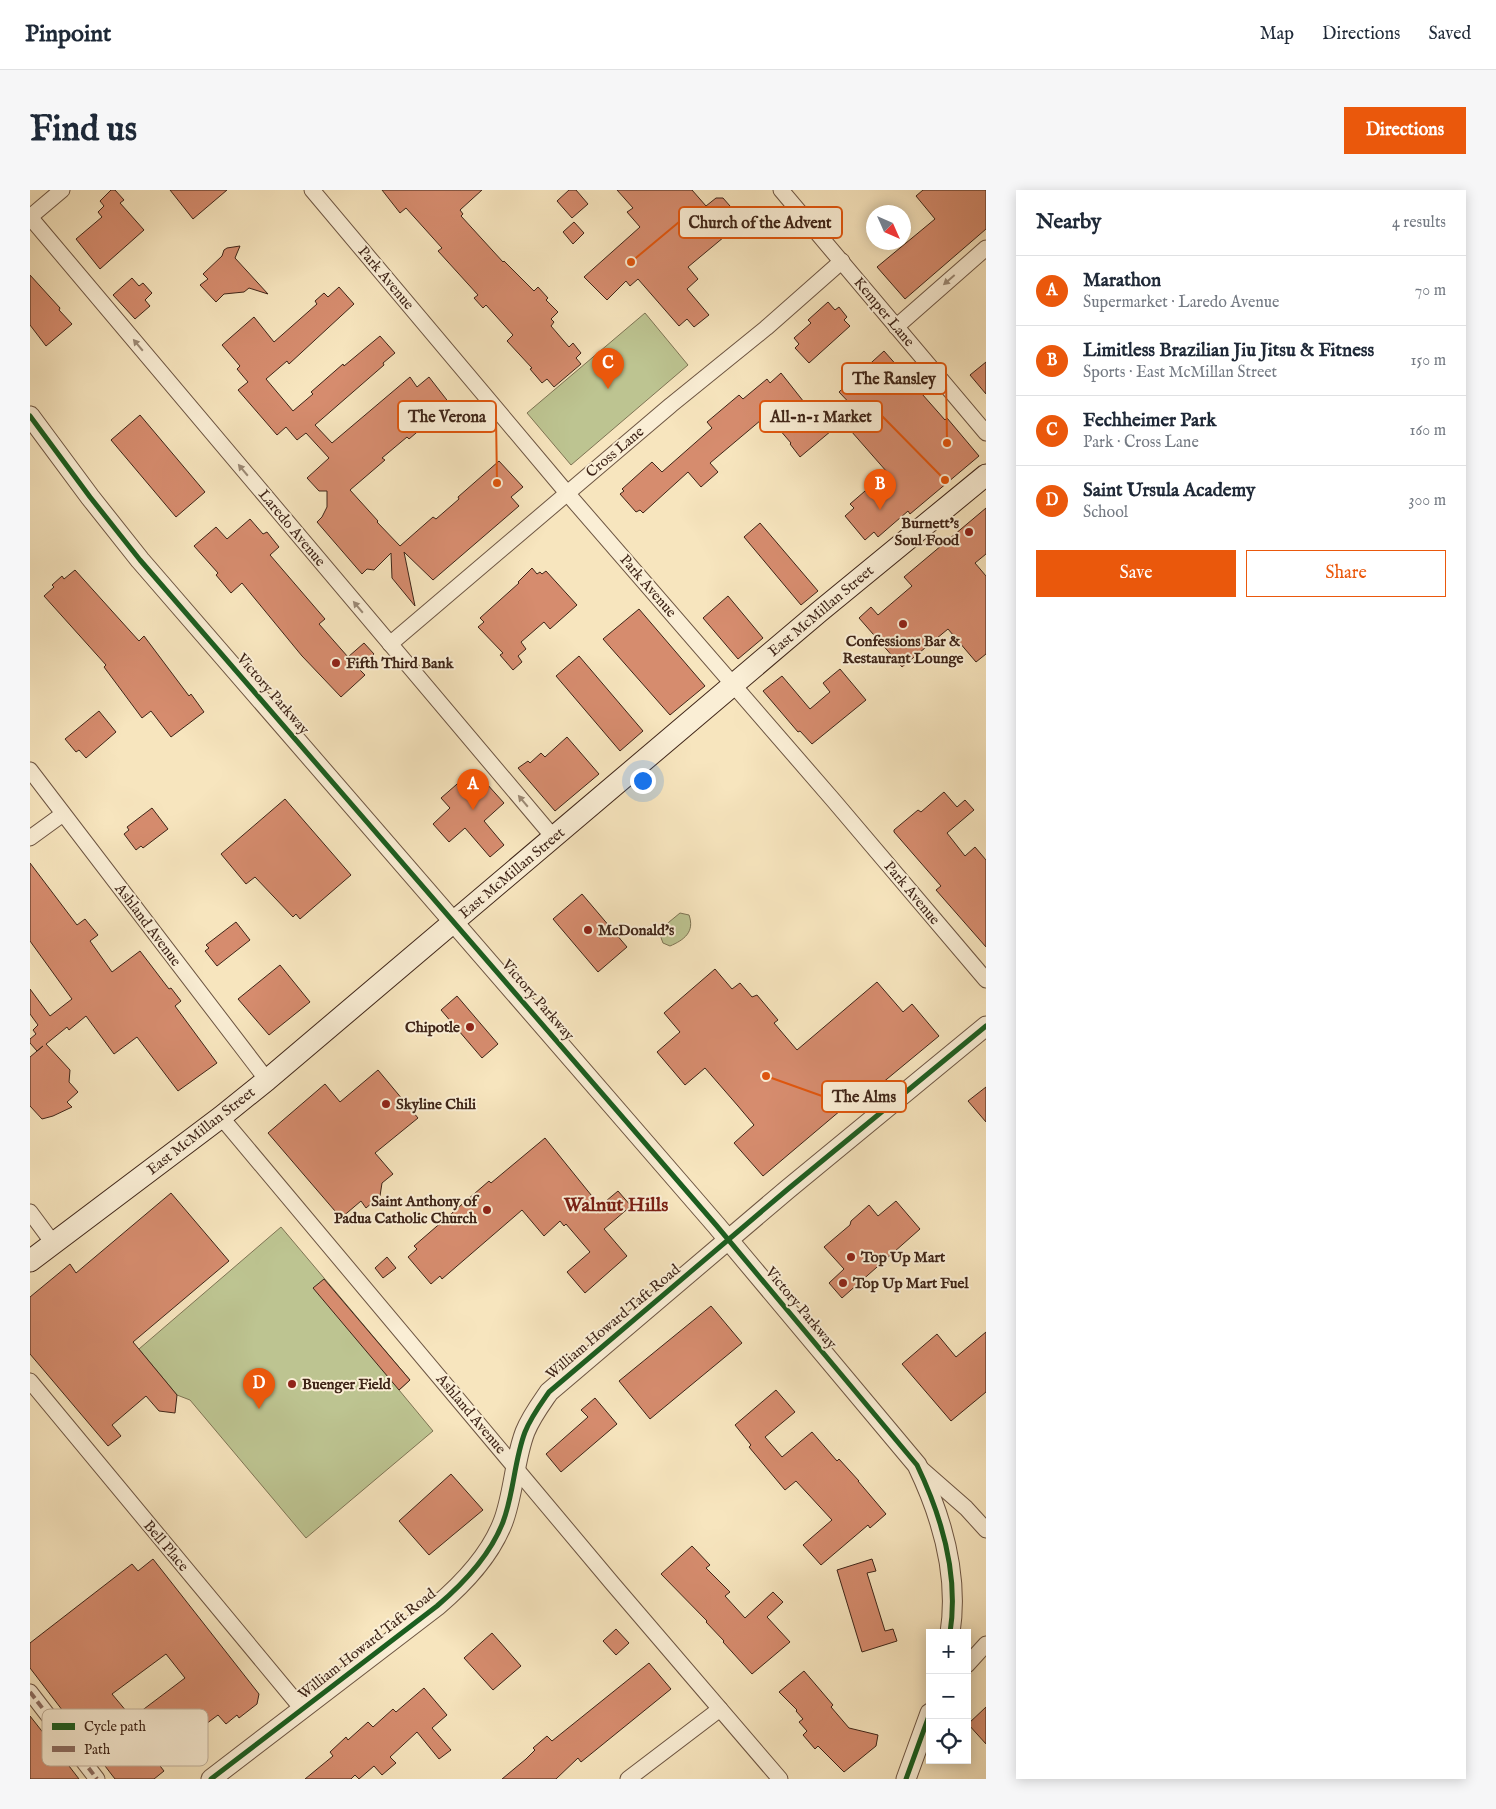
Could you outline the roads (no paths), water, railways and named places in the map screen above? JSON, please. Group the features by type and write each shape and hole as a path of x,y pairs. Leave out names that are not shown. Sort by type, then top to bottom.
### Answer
{"main road":[{"name":"East McMillan Street","path":"30,1261 267,1080 848,587 986,474"}],"street":[{"path":"30,217 62,190"},
{"name":"Park Avenue","path":"312,190 567,493 986,980"},
{"name":"Kemper Lane","path":"781,190 986,433"},
{"name":"Laredo Avenue","path":"30,217 554,838"},
{"path":"896,326 986,248"},
{"name":"Cross Lane","path":"390,644 842,262"},
{"name":"Victory Parkway","path":"30,416 122,539 729,1240 917,1465 932,1495 945,1541 950,1566 952,1594 950,1629"},
{"name":"Ashland Avenue","path":"30,770 267,1080"},
{"path":"30,838 62,814"},
{"name":"William Howard Taft Road","path":"211,1779 437,1606 476,1568 489,1550 503,1522 525,1432 535,1411 549,1392 850,1137 986,1026"},
{"name":"Ashland Avenue","path":"220,1117 780,1779"},
{"path":"30,1212 53,1243"},
{"name":"Bell Place","path":"30,1381 303,1710"},
{"path":"917,1465 966,1508 986,1530"},
{"path":"971,1661 986,1644"},
{"path":"30,1692 43,1709"},
{"path":"628,1779 720,1709"},
{"path":"906,1779 927,1719"},
{"path":"87,1766 97,1779"}],"place":[{"name":"Church of the Advent","path":"631,262"},
{"name":"Fechheimer Park","path":"608,389"},
{"name":"The Ransley","path":"947,443"},
{"name":"All-n-1 Market","path":"945,480"},
{"name":"The Verona","path":"497,483"},
{"name":"Limitless Brazilian Jiu Jitsu & Fitness","path":"880,510"},
{"name":"Burnett's Soul Food","path":"969,532"},
{"name":"Confessions Bar & Restaurant Lounge","path":"903,624"},
{"name":"Fifth Third Bank","path":"336,663"},
{"name":"Marathon","path":"473,810"},
{"name":"McDonald's","path":"588,930"},
{"name":"Chipotle","path":"470,1027"},
{"name":"The Alms","path":"766,1076"},
{"name":"Skyline Chili","path":"386,1104"},
{"name":"Saint Anthony of Padua Catholic Church","path":"487,1210"},
{"name":"Top Up Mart","path":"851,1257"},
{"name":"Top Up Mart Fuel","path":"843,1283"},
{"name":"Buenger Field","path":"292,1384"},
{"name":"Saint Ursula Academy","path":"259,1409"}],"district":[{"name":"Walnut Hills","path":"616,1205"}]}
